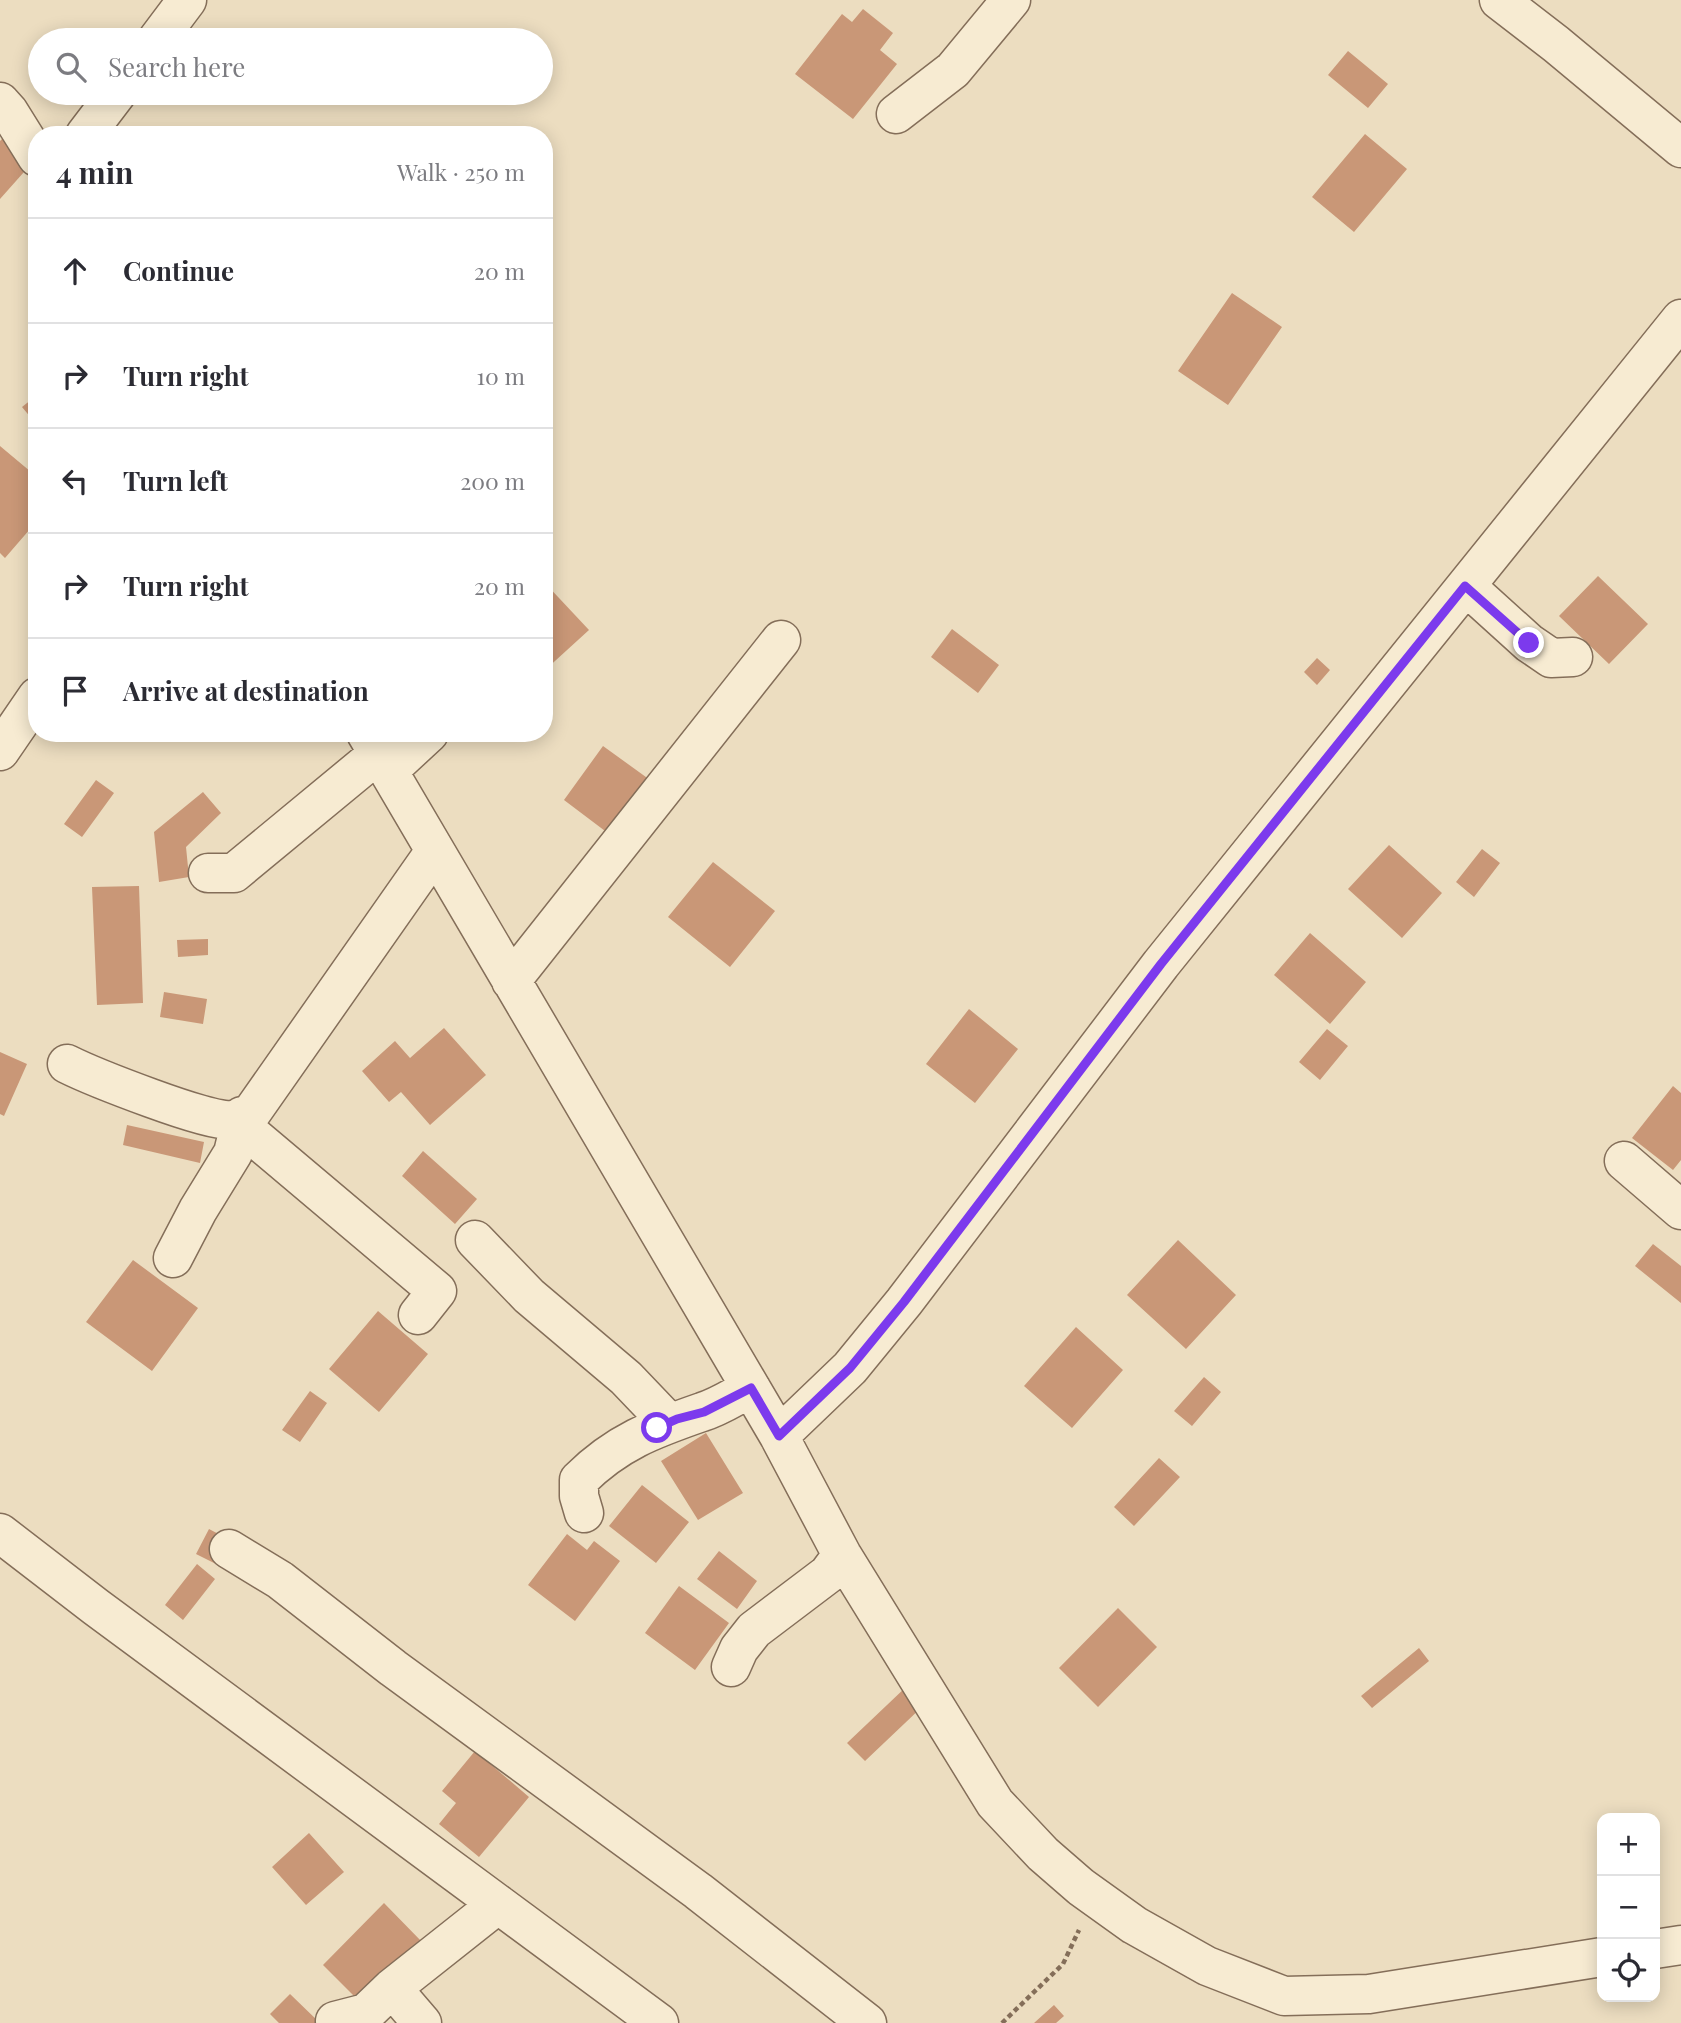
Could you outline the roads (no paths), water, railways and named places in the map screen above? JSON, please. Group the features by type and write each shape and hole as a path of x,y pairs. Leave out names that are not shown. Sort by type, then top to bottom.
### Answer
{"street":[{"path":"166,28 187,0"},
{"path":"896,114 953,70 1010,0"},
{"path":"1499,0 1681,148"},
{"path":"92,126 108,105"},
{"path":"3,111 28,145"},
{"path":"779,1436 850,1368 904,1302 1161,964 1681,319"},
{"path":"1465,586 1529,643 1551,658 1573,657"},
{"path":"512,981 781,640"},
{"path":"0,751 28,711"},
{"path":"208,873 234,873 378,753 406,742"},
{"path":"378,753 779,1436 842,1555 995,1803 1042,1854 1081,1887 1134,1925 1207,1966 1284,1996 1369,1994 1597,1957"},
{"path":"67,1064 134,1092 202,1114 231,1121 252,1112 435,851"},
{"path":"173,1258 198,1210 233,1153 242,1116"},
{"path":"242,1116 252,1135 437,1291 418,1315"},
{"path":"1624,1161 1681,1210"},
{"path":"475,1240 529,1296 626,1378 669,1423"},
{"path":"584,1513 579,1496 579,1480 625,1443 669,1423 704,1412 751,1388"},
{"path":"0,1533 96,1607 659,2023"},
{"path":"229,1549 280,1580 393,1668 698,1891 867,2023"},
{"path":"731,1667 739,1649 754,1630 828,1574 842,1555"},
{"path":"335,2021 366,2013 392,1988 498,1904"},
{"path":"1660,1948 1681,1945"},
{"path":"392,1988 422,2023"}]}
